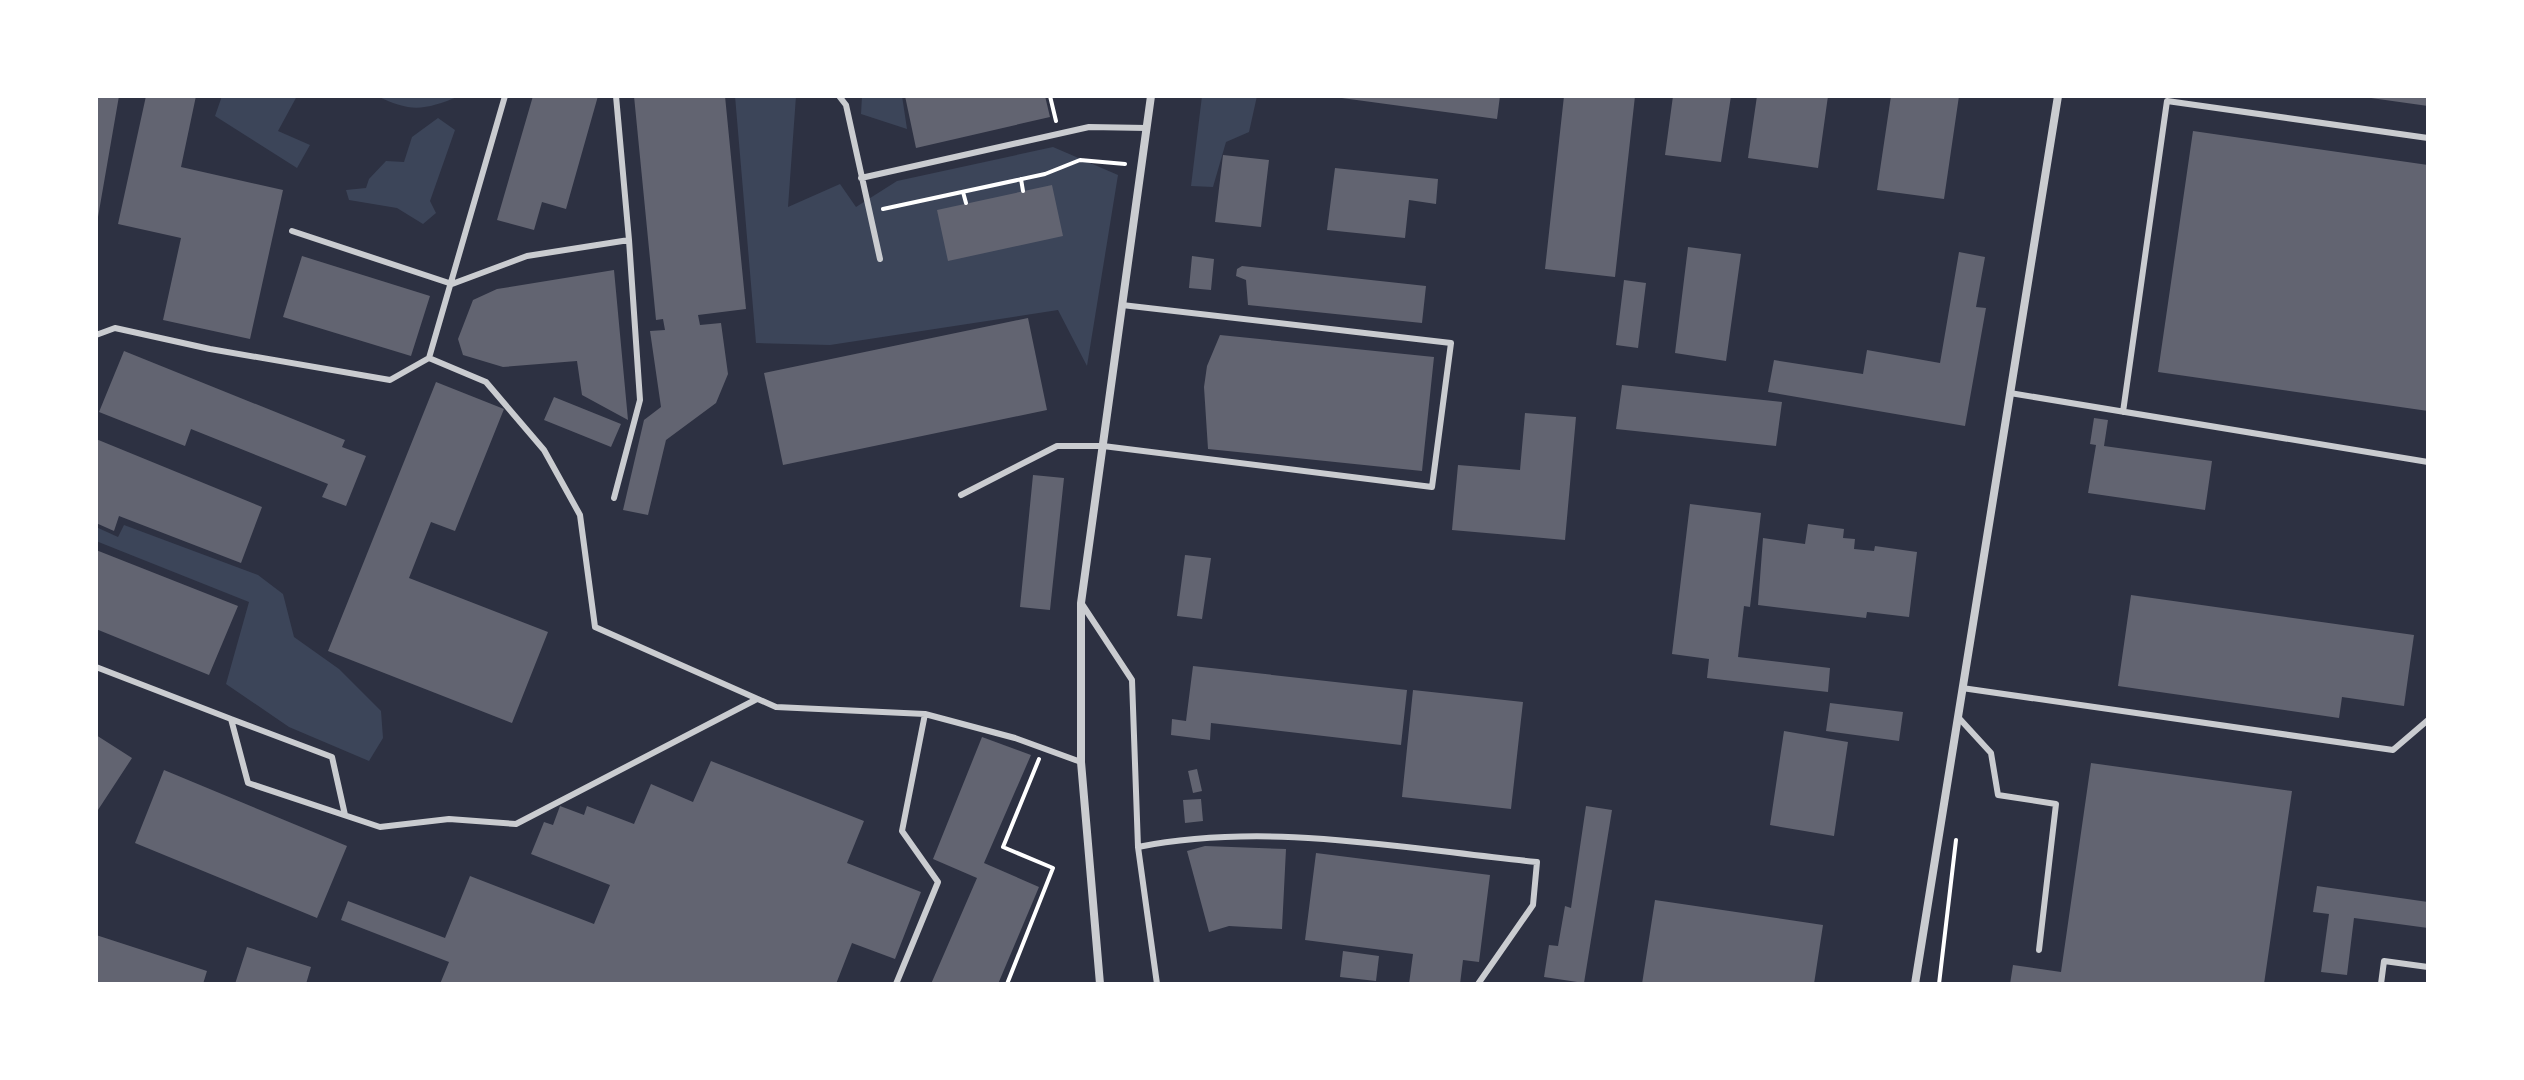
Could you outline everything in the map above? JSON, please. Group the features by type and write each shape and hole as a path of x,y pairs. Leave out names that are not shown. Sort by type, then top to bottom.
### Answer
{"street":[{"path":"1100,984 1081,762 1081,603 1151,96"},
{"path":"1915,984 2058,96"}],"lane":[{"path":"96,335 115,328 210,349 390,380 429,358 505,96"},
{"path":"614,498 640,400 616,96"},
{"path":"839,96 846,105 880,259"},
{"path":"2123,412 2167,101 2428,138"},
{"path":"861,178 1089,127 1147,128"},
{"path":"292,231 452,284 527,256 629,240"},
{"path":"961,495 1057,446 1103,446 1432,487 1451,343 1122,305"},
{"path":"429,358 486,382 544,450 580,515 595,627 776,707 925,714 1081,762"},
{"path":"2010,393 2428,462"},
{"path":"1081,603 1132,680 1138,847 1157,984"},
{"path":"96,667 332,757 345,815"},
{"path":"1962,688 2393,750 2428,720"},
{"path":"231,719 248,783 380,827 449,819 516,824 757,699"},
{"path":"896,984 938,882 902,831 925,714"},
{"path":"1958,717 1991,753 1998,795 2056,804 2039,950"},
{"path":"1138,847 1215,835 1304,838 1537,862 1533,905 1478,984"},
{"path":"2381,984 2384,961 2428,967"}],"path":[{"path":"1043,125 1056,122 1050,96"},
{"path":"869,212 1021,179 1080,160 1125,164"},
{"path":"1021,179 1023,191"},
{"path":"963,192 966,203"},
{"path":"1007,984 1053,868 1003,847 1043,748"},
{"path":"1939,984 1956,840"}],"shaded area":[{"path":"222,96 297,96 278,131 310,145 297,168 215,116"},
{"path":"377,96 460,96 418,108"},
{"path":"735,96 796,96 788,207 840,184 856,207 897,181 1053,147 1118,175 1087,366 1058,310 830,345 756,343"},
{"path":"862,96 902,96 907,129 861,114"},
{"path":"1202,96 1257,96 1249,132 1226,142 1213,187 1191,186"},
{"path":"438,118 455,130 430,201 436,213 423,224 397,208 349,200 346,190 366,188 369,179 386,161 404,162 412,137"},
{"path":"124,525 258,575 283,594 294,637 339,669 381,711 383,738 369,761 289,727 226,684 249,602 96,541 96,527 118,537"}],"building":[{"path":"96,96 119,96 98,217 96,217"},
{"path":"146,96 196,96 181,167 283,190 250,339 163,320 181,238 118,224"},
{"path":"533,96 598,96 566,209 542,202 534,230 497,220"},
{"path":"634,96 725,96 746,309 698,315 700,325 721,323 728,374 716,403 666,440 648,515 623,510 644,420 661,407 650,331 665,330 663,319 656,320"},
{"path":"905,96 1045,96 1050,117 916,148"},
{"path":"1327,96 1500,96 1497,119"},
{"path":"1564,96 1635,96 1615,277 1545,269"},
{"path":"1673,96 1731,96 1721,162 1665,155"},
{"path":"1757,96 1828,96 1818,168 1748,158"},
{"path":"1891,96 1959,96 1944,199 1877,190"},
{"path":"2428,96 2428,106 2371,98"},
{"path":"2193,131 2428,165 2428,411 2158,372"},
{"path":"1223,155 1269,160 1261,227 1215,222"},
{"path":"1335,168 1438,179 1436,204 1409,200 1405,238 1327,230"},
{"path":"1052,185 1063,236 948,261 937,210"},
{"path":"1688,247 1741,254 1726,361 1675,353"},
{"path":"1959,252 1985,257 1976,307 1986,308 1965,426 1768,392 1774,360 1863,374 1867,350 1940,363"},
{"path":"302,256 430,296 411,356 283,317"},
{"path":"1192,256 1214,259 1211,290 1189,288"},
{"path":"1242,266 1426,286 1422,323 1248,305 1246,280 1236,276 1237,269"},
{"path":"614,270 628,420 582,395 577,361 503,367 463,355 458,339 473,300 497,289"},
{"path":"1624,280 1646,283 1638,348 1616,345"},
{"path":"1028,318 1047,410 783,465 764,373"},
{"path":"1220,335 1434,357 1422,471 1208,449 1204,387 1207,366"},
{"path":"124,351 345,440 342,447 366,456 346,506 322,497 328,484 191,429 185,446 99,412"},
{"path":"436,382 504,409 455,531 431,522 409,578 548,632 512,723 328,651"},
{"path":"1622,385 1782,402 1776,446 1616,429"},
{"path":"554,397 621,424 611,447 544,420"},
{"path":"1525,413 1576,417 1565,540 1452,530 1458,465 1520,470"},
{"path":"2094,418 2108,420 2104,446 2212,461 2205,510 2088,493 2096,445 2090,444"},
{"path":"96,439 262,507 241,563 119,516 114,531 96,523"},
{"path":"1033,475 1064,478 1050,610 1020,607"},
{"path":"1690,504 1761,513 1750,607 1744,606 1738,657 1830,668 1828,692 1707,678 1709,659 1672,654"},
{"path":"1808,524 1844,529 1843,538 1855,539 1854,549 1874,551 1875,546 1917,552 1909,617 1867,612 1866,618 1758,605 1763,538 1805,544"},
{"path":"96,550 238,606 209,675 96,629"},
{"path":"1185,555 1211,558 1202,619 1177,616"},
{"path":"2131,595 2414,635 2404,706 2342,697 2339,718 2118,686"},
{"path":"1193,666 1407,690 1401,745 1211,723 1210,740 1171,735 1172,719 1186,721"},
{"path":"1413,690 1523,702 1511,809 1402,797"},
{"path":"1830,703 1903,712 1899,741 1826,731"},
{"path":"1784,731 1848,742 1834,836 1770,825"},
{"path":"96,735 132,758 96,813"},
{"path":"982,737 1031,755 984,863 1039,887 998,984 931,984 977,878 933,859"},
{"path":"711,761 864,821 847,863 921,892 895,959 852,943 836,984 440,984 449,962 341,920 348,901 445,938 470,876 594,924 610,885 531,854 544,822 553,825 560,806 584,815 587,806 634,824 651,784 693,802"},
{"path":"2091,763 2292,791 2264,984 2010,984 2013,965 2061,972"},
{"path":"1197,769 1202,791 1193,793 1188,771"},
{"path":"164,770 347,846 317,918 135,843"},
{"path":"1201,799 1203,821 1185,823 1183,800"},
{"path":"1586,806 1612,810 1584,983 1544,977 1549,945 1558,946 1565,906 1571,908"},
{"path":"1205,846 1286,849 1282,929 1229,926 1209,932 1187,851"},
{"path":"1316,853 1490,875 1479,962 1463,960 1460,984 1409,984 1413,954 1305,940"},
{"path":"2317,886 2428,902 2428,928 2354,918 2347,975 2321,972 2329,914 2313,912"},
{"path":"1655,900 1823,925 1814,984 1642,984"},
{"path":"96,935 207,971 203,984 96,984"},
{"path":"247,947 311,967 306,984 235,984"},
{"path":"1343,951 1379,956 1376,981 1340,977"}]}
